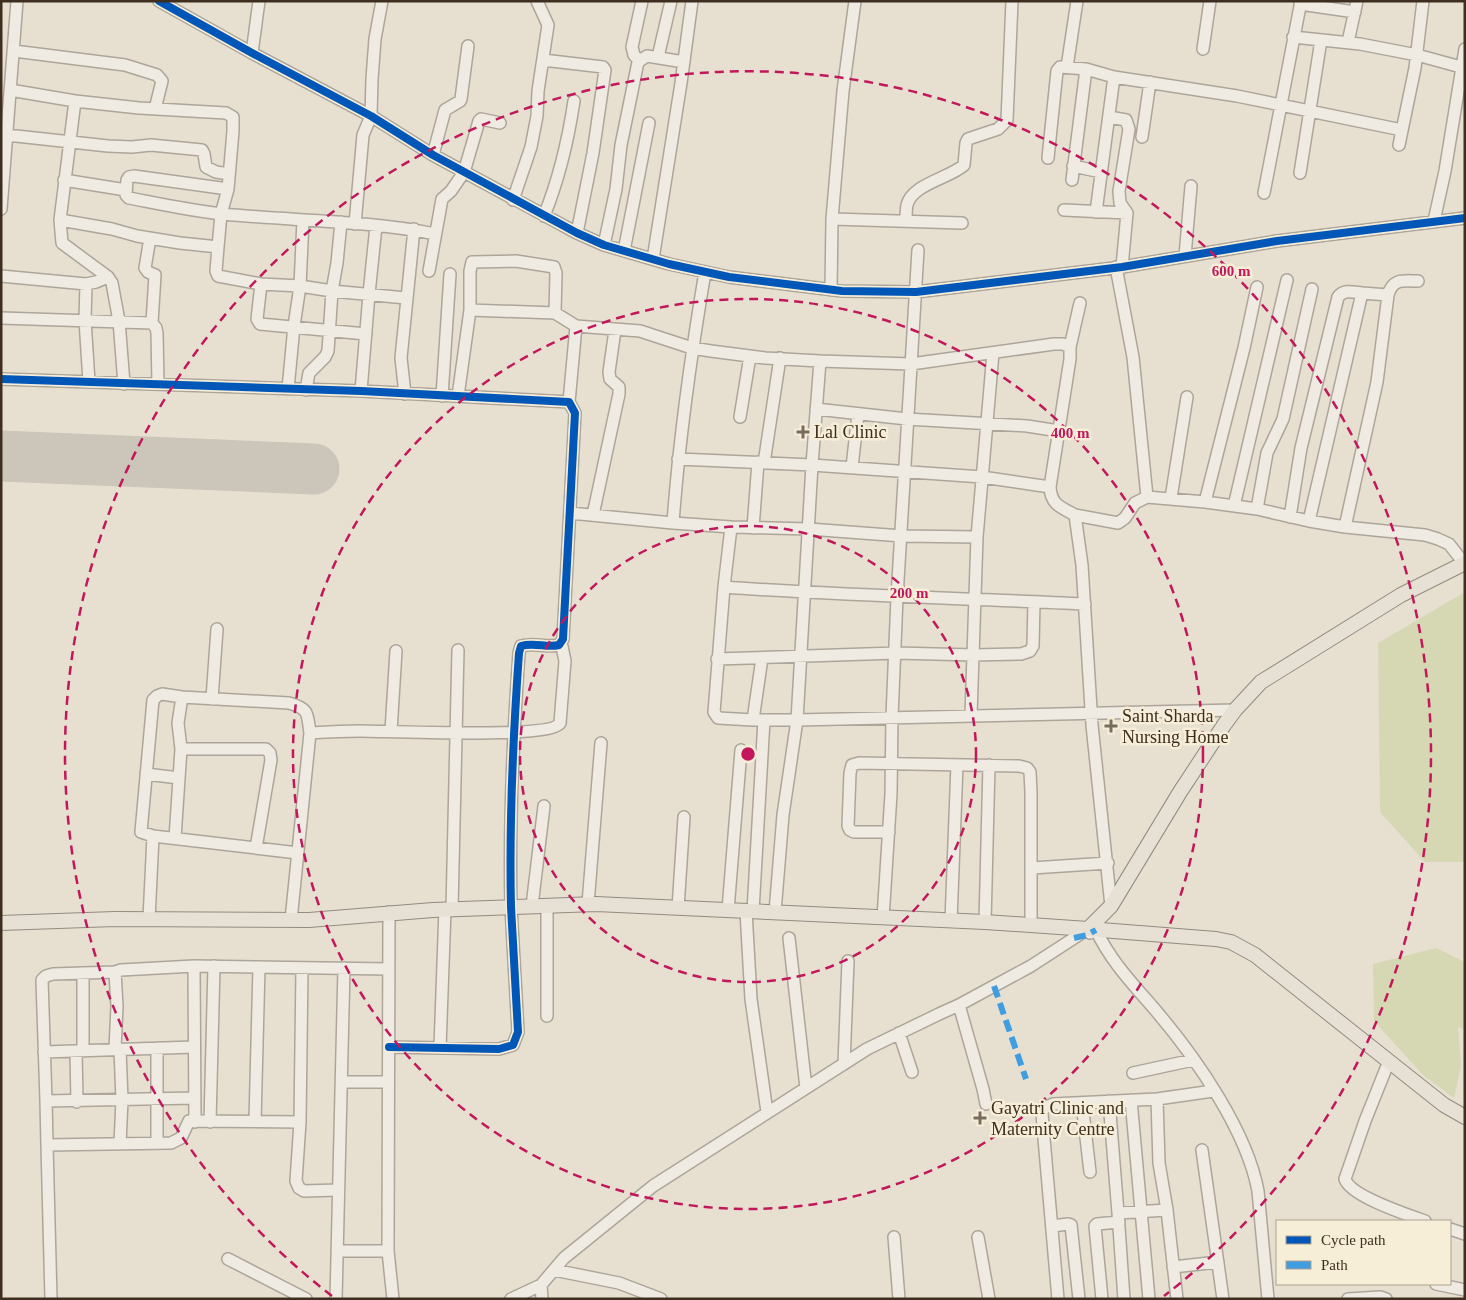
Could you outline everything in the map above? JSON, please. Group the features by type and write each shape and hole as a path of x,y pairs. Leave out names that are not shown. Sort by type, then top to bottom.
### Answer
{"main road":[{"path":"1092,929 1111,906 1190,776 1235,710 1261,682 1401,595 1464,563"},
{"path":"1,923 149,919 309,920 389,912 588,904 985,922 1216,939 1231,942 1255,955 1444,1105 1465,1117"}],"street":[{"path":"1,209 3,165 7,135 8,87 14,50 17,1"},
{"path":"159,1 371,116 512,200 577,233 604,245 729,277 831,290 916,292 1119,267 1295,239 1465,218"},
{"path":"252,53 259,1"},
{"path":"354,224 362,135 371,116 375,39 382,1"},
{"path":"512,200 536,128 538,91 548,25 537,1"},
{"path":"639,60 634,55 632,47 642,1"},
{"path":"658,57 669,6 672,1"},
{"path":"653,259 692,1"},
{"path":"831,290 832,219 843,91 855,1"},
{"path":"906,220 907,203 914,194 930,182 964,165 966,142 968,139 998,129 1007,120 1012,1"},
{"path":"1067,67 1077,1"},
{"path":"1203,49 1210,1"},
{"path":"1399,145 1416,55 1423,1"},
{"path":"1264,193 1300,2 1356,6 1348,42"},
{"path":"1293,37 1348,42 1416,55 1461,68"},
{"path":"1300,173 1321,40"},
{"path":"433,154 445,110 460,102 468,46"},
{"path":"1434,222 1445,171 1465,49"},
{"path":"14,50 125,65 157,75 162,81 155,109"},
{"path":"604,245 616,189 621,146 635,70 639,60 647,56 684,62"},
{"path":"543,60 602,67 605,70 593,153 577,233"},
{"path":"1048,158 1057,71 1060,67 1086,69 1114,77 1237,96 1402,130"},
{"path":"1072,180 1086,69"},
{"path":"1096,212 1114,77"},
{"path":"1142,137 1150,82"},
{"path":"8,87 75,101 230,115 233,120 233,131 228,189 222,214 218,247 217,275 261,284 300,286 406,298"},
{"path":"75,101 60,220 62,243 108,277 112,283 119,321 124,384"},
{"path":"544,216 555,189 574,101"},
{"path":"1109,117 1126,120 1129,129 1119,191 1120,203 1127,213 1119,267 1133,357 1147,497"},
{"path":"429,271 442,199 451,191 464,172 480,119 485,118 500,123"},
{"path":"624,250 649,123"},
{"path":"7,135 108,146 132,147 151,145 202,150 206,167 216,172 229,174"},
{"path":"1073,166 1102,172"},
{"path":"228,189 134,176 127,179 126,195 129,198 222,214 342,222 414,229 435,234"},
{"path":"64,180 126,190"},
{"path":"1185,256 1190,186"},
{"path":"1064,210 1127,213"},
{"path":"832,219 962,223"},
{"path":"60,220 112,228 150,238 218,247"},
{"path":"288,389 300,286 303,220"},
{"path":"306,390 309,373 326,357 328,351 332,291 342,222"},
{"path":"361,391 368,294 376,226"},
{"path":"405,394 401,358 414,229"},
{"path":"150,238 145,268 148,272 155,275 152,323 157,333 158,384"},
{"path":"883,918 893,764 892,717 897,598 918,250"},
{"path":"458,396 470,310 470,271 472,262 516,262 555,268 555,313"},
{"path":"673,524 678,459 692,348 705,272"},
{"path":"442,396 450,274"},
{"path":"1,276 86,284 108,277"},
{"path":"1234,506 1287,280"},
{"path":"1345,527 1377,382 1390,287 1395,282 1418,281"},
{"path":"86,284 89,382"},
{"path":"261,284 258,322 261,324 366,334"},
{"path":"1205,502 1244,348 1257,287"},
{"path":"1257,509 1267,453 1283,419 1312,289"},
{"path":"1290,517 1300,448 1338,297 1342,292 1347,291 1388,295"},
{"path":"1309,521 1362,293"},
{"path":"1080,303 1070,347 1050,487 1052,499 1057,505 1075,515 1118,523 1126,518 1135,503 1147,497 1171,498 1257,509 1345,527 1425,535 1449,544 1464,563"},
{"path":"470,310 555,313 576,326 640,332 692,348 750,356 820,361 911,364 1054,344 1068,344 1070,347"},
{"path":"1,318 152,323"},
{"path":"389,1047 499,1049 513,1044 518,1032 511,907 511,817 519,653 521,646 529,644 553,646 559,645 563,640 576,412 569,402 576,326"},
{"path":"593,515 619,394 619,387 610,379 609,372 616,330"},
{"path":"971,715 977,537 992,353"},
{"path":"740,417 750,356"},
{"path":"753,528 761,463 780,358"},
{"path":"775,912 783,815 797,720 820,361"},
{"path":"1,379 361,391 569,402"},
{"path":"1171,498 1187,396"},
{"path":"816,409 908,419 1027,426 1059,431"},
{"path":"852,467 858,414"},
{"path":"678,459 852,467 982,477 1050,487"},
{"path":"570,513 731,528 809,529 902,536 977,537"},
{"path":"1075,515 1085,604 1092,713 1111,906"},
{"path":"731,528 717,659 714,712 718,718 724,720 797,720 1235,710"},
{"path":"724,587 897,598 974,598 1085,604"},
{"path":"717,659 896,653 1021,654 1030,651 1033,641 1034,602"},
{"path":"212,699 217,630"},
{"path":"310,733 391,731 514,732 543,730 559,726 565,661 561,642"},
{"path":"440,1048 449,909 458,650"},
{"path":"391,731 396,652"},
{"path":"762,658 750,911 751,999 767,1112"},
{"path":"290,920 298,853 310,733 308,714 302,707 290,703 182,697 162,694 157,696 153,700 141,832 153,836 298,853"},
{"path":"174,838 181,749 178,723 182,697"},
{"path":"588,904 601,742"},
{"path":"181,749 266,749 270,753 271,760 256,848"},
{"path":"728,910 741,750"},
{"path":"889,832 854,832 850,830 848,826 852,765 859,763 989,765 1027,768 1030,772 1031,925"},
{"path":"951,921 957,765"},
{"path":"985,922 989,765"},
{"path":"146,774 179,778"},
{"path":"532,906 544,806"},
{"path":"678,908 684,817"},
{"path":"149,919 153,836"},
{"path":"1032,868 1108,863"},
{"path":"546,906 547,1016"},
{"path":"389,912 388,1251 393,1299"},
{"path":"511,1299 542,1285 564,1258 653,1186 767,1112 868,1049 959,1005 1031,966 1074,938 1087,935 1092,929 1117,965 1158,1013 1193,1060 1233,1123 1255,1175 1268,1299"},
{"path":"789,938 806,1088"},
{"path":"844,1064 848,961"},
{"path":"51,1299 42,980 46,976 53,974 115,972 120,970 194,966 389,969"},
{"path":"194,966 195,1122"},
{"path":"210,1122 214,966"},
{"path":"255,1121 259,967"},
{"path":"302,968 300,1122 296,1181 299,1188 304,1191 338,1190"},
{"path":"336,1299 344,968"},
{"path":"115,972 122,1100 120,1144"},
{"path":"78,1102 83,973"},
{"path":"959,1005 986,1104"},
{"path":"899,1033 912,1072"},
{"path":"44,1052 194,1047"},
{"path":"157,1048 157,1143"},
{"path":"1133,1072 1193,1060"},
{"path":"1390,1061 1365,1121 1345,1179 1350,1187 1381,1204 1422,1220"},
{"path":"342,1082 388,1082"},
{"path":"1058,1299 1042,1112 1044,1108 1048,1105 1158,1098 1213,1091"},
{"path":"46,1101 78,1102 195,1098"},
{"path":"1158,1098 1159,1162 1167,1210 1177,1299"},
{"path":"1131,1100 1149,1299"},
{"path":"1109,1101 1124,1299"},
{"path":"1082,1103 1090,1172"},
{"path":"47,1145 171,1143 181,1138 189,1122 300,1122"},
{"path":"1202,1150 1223,1299"},
{"path":"1102,1299 1096,1224 1142,1212 1167,1210"},
{"path":"1052,1226 1071,1225 1079,1299"},
{"path":"1451,1229 1465,1234"},
{"path":"894,1237 899,1299"},
{"path":"978,1237 989,1299"},
{"path":"337,1251 388,1251"},
{"path":"228,1259 306,1299"},
{"path":"1174,1267 1218,1262"},
{"path":"554,1270 619,1283 660,1299"},
{"path":"542,1285 542,1299"},
{"path":"1441,1285 1465,1290"},
{"path":"1348,1299 1380,1297 1386,1299"}],"green space":[{"path":"1465,592 1465,862 1425,862 1380,812 1378,643"},
{"path":"1436,948 1465,962 1465,1030 1458,1027 1461,1065 1454,1098 1423,1075 1374,1021 1373,964"}],"runway":[{"path":"1,456 314,469"}],"marked path":[{"path":"1074,938 1087,935 1096,930"},
{"path":"994,986 1026,1079"}],"cycle path":[{"path":"159,1 371,116 433,155 577,233 604,245 669,264 729,277 842,291 916,292 1122,267 1277,241 1465,218"},
{"path":"1,379 361,391 569,402 575,413 563,639 559,645 521,646 519,653 511,811 511,907 518,1032 513,1045 499,1049 389,1047"}],"place":[{"name":"Lal Clinic","path":"803,432"},
{"name":"Saint Sharda Nursing Home","path":"1111,726"},
{"name":"Gayatri Clinic and Maternity Centre","path":"980,1118"}]}
